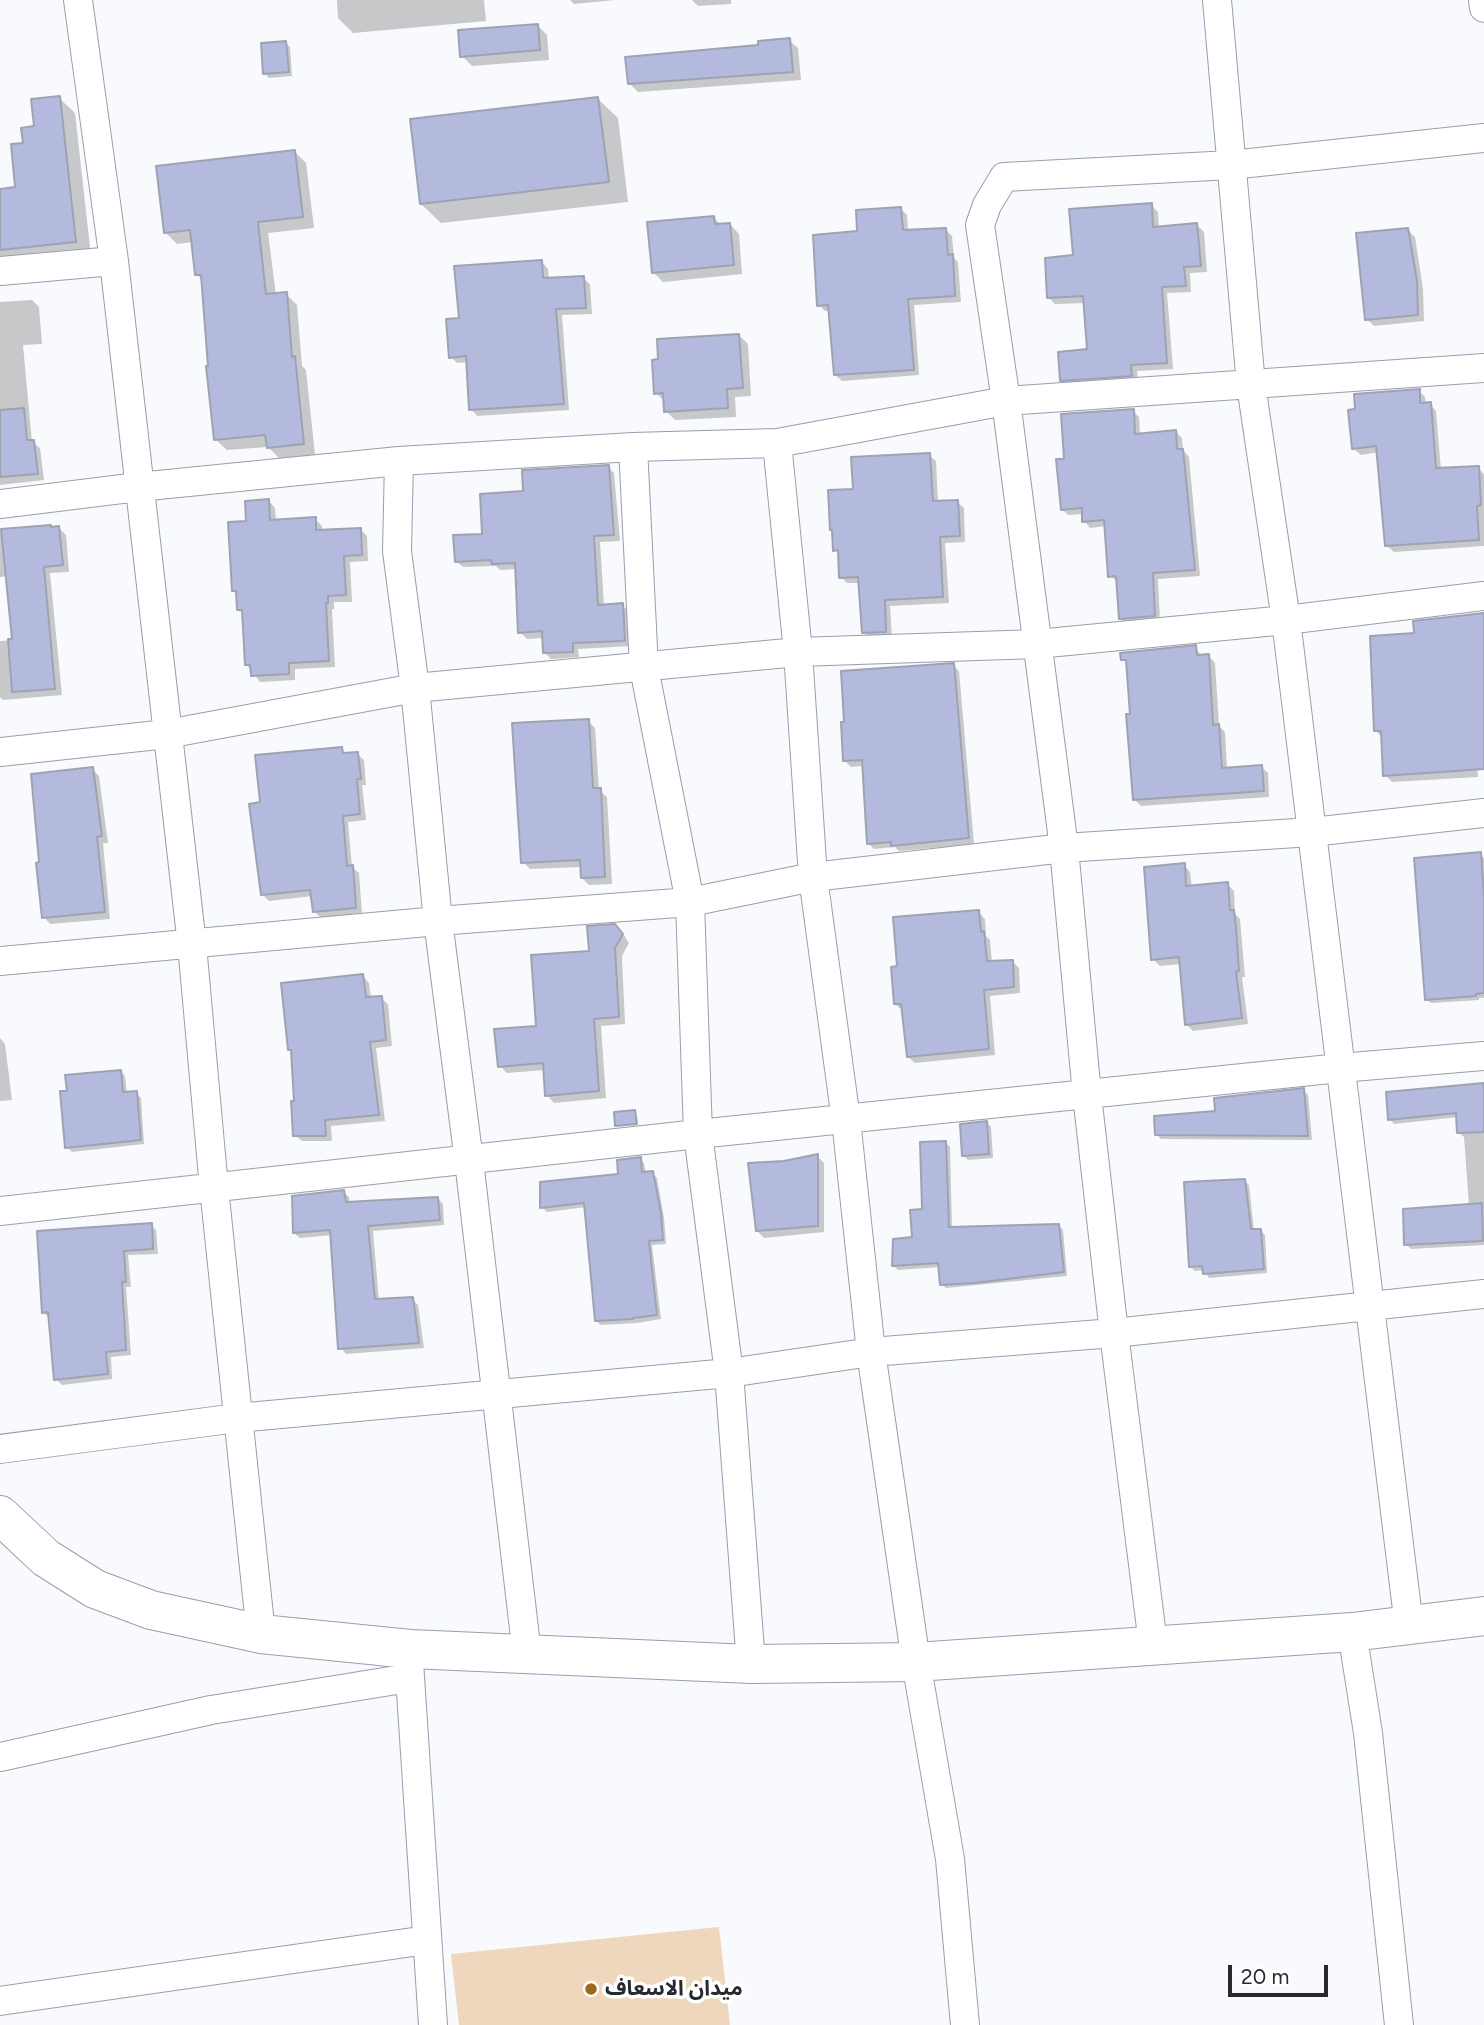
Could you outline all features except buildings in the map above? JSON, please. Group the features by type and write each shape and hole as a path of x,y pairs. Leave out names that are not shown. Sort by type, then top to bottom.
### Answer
{"highway":[{"path":"0,1515 46,1558 95,1589 151,1610 409,1663 527,1654 751,1664 916,1661 1352,1632 1484,1616"}],"street":[{"path":"78,0 114,261 192,945 237,1418 261,1634"},
{"path":"1217,0 1251,385 1286,620 1409,1626"},
{"path":"1483,0 1484,8"},
{"path":"1153,1644 1087,1095 1064,848 1006,401 980,225 987,205 1004,177 1231,164 1484,138"},
{"path":"0,271 114,261"},
{"path":"0,503 399,461 633,447 777,443 1006,401 1484,368"},
{"path":"777,443 798,652 813,877 846,1120 871,1352 916,1661 950,1859 965,2025"},
{"path":"633,447 644,668 690,902 698,1134 729,1373 751,1664"},
{"path":"399,461 397,551 415,688 438,921 527,1654"},
{"path":"0,752 167,734 415,688 798,652 1037,644 1286,620 1484,596"},
{"path":"0,961 438,921 690,902 813,877 1064,848 1311,832 1484,813"},
{"path":"0,1211 698,1134 1340,1068 1484,1056"},
{"path":"0,1449 237,1418 729,1373 871,1352 1114,1333 1484,1294"},
{"path":"1352,1632 1368,1733 1399,2025"},
{"path":"0,1757 409,1663 433,2025"},
{"path":"0,2001 427,1940"}],"shaded area":[{"name":"ميدان الاسعاف","path":"719,1927 730,2025 459,2025 451,1954"}],"place":[{"name":"ميدان الاسعاف","path":"591,1989"}]}
